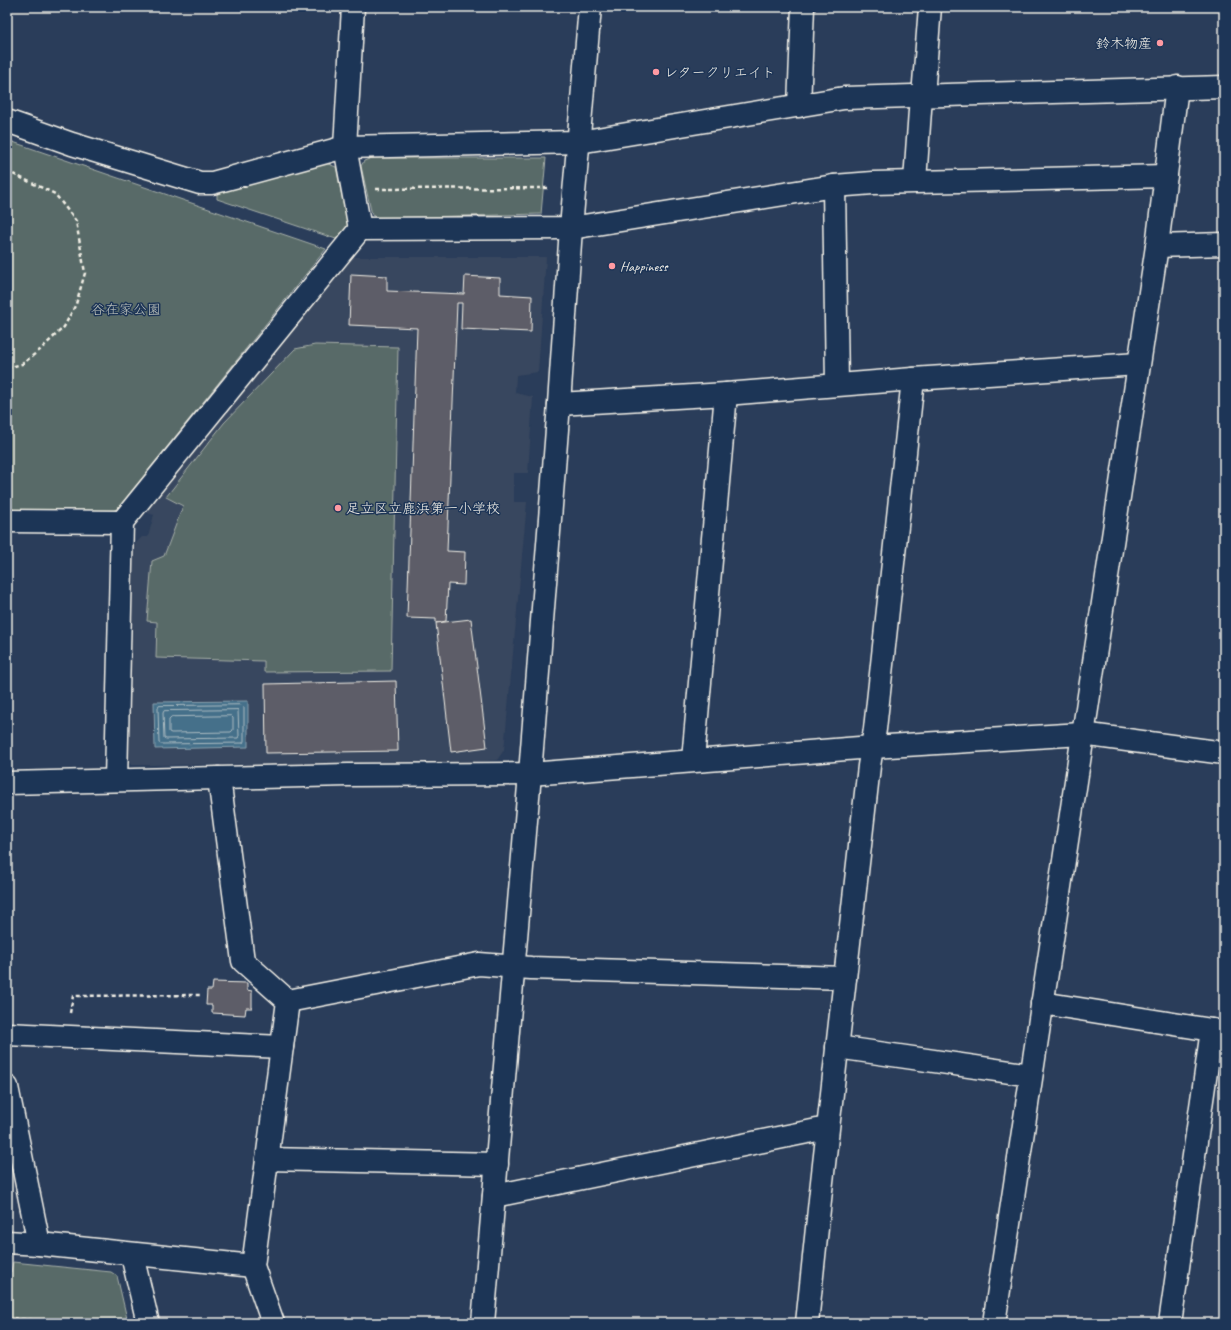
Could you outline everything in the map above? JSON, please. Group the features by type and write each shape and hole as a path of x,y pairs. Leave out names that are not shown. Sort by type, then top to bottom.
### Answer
{"street":[{"path":"116,780 122,522 360,229 345,147 353,7"},
{"path":"483,1323 530,774 559,404 571,228 590,7"},
{"path":"799,106 803,7"},
{"path":"915,181 930,7"},
{"path":"7,121 72,144 200,183 212,183 345,147 579,142 844,98 1224,86"},
{"path":"994,1323 1157,246 1177,87"},
{"path":"360,229 571,228 834,186 915,181 1166,176"},
{"path":"834,186 837,384"},
{"path":"1157,246 1224,244"},
{"path":"559,404 726,394 837,384 1138,364"},
{"path":"807,1323 827,1128 875,729 913,379"},
{"path":"693,760 726,394"},
{"path":"7,521 122,522"},
{"path":"7,784 219,778 530,774 872,747 1082,734 1224,752"},
{"path":"219,778 243,960 288,1001"},
{"path":"288,1001 479,964 539,968 845,978"},
{"path":"273,1323 253,1266 288,1001"},
{"path":"1042,1003 1218,1031 1170,1323"},
{"path":"7,1034 282,1047"},
{"path":"837,1047 1031,1075"},
{"path":"7,1087 39,1244"},
{"path":"494,1196 827,1128"},
{"path":"267,1159 497,1164"},
{"path":"7,1242 253,1266"},
{"path":"132,1255 148,1323"}],"path":[{"path":"7,171 55,194 76,221 85,273 76,304 64,327 40,350 22,364 7,368"},
{"path":"375,189 557,188"},
{"path":"66,1037 73,996 201,995"},
{"path":"7,1318 68,1323"}],"shaded area":[{"name":"足立区立鹿浜第一小学校","path":"352,257 546,257 538,372 516,375 515,393 533,397 528,473 514,473 514,502 527,502 504,750 497,760 447,764 132,765 124,758 130,549 142,537 148,537 154,515 148,513 149,502"}],"green space":[{"name":"谷在家公園","path":"7,140 326,249 118,508 111,512 7,510"},
{"path":"372,158 546,158 541,214 378,218 372,215 361,166 364,161"},
{"path":"326,163 336,167 348,226 336,239 217,199 217,192"},
{"path":"315,345 398,347 391,671 264,672 264,661 156,658 157,622 147,621 152,561 164,556 183,506 166,497 224,423 295,349"},
{"path":"13,1262 111,1272 117,1276 128,1323 7,1323 7,1271 11,1272"}],"water":[{"path":"248,701 248,747 155,749 154,702"}],"building":[{"path":"351,274 387,276 387,291 464,294 465,276 500,278 500,294 532,296 531,332 461,329 462,303 457,303 447,551 465,552 464,585 448,584 446,621 436,623 436,619 407,618 417,328 349,325"},
{"path":"471,619 487,747 451,752 436,623"},
{"path":"396,681 398,751 266,753 265,684"},
{"path":"213,982 247,983 247,990 252,991 252,1008 246,1008 245,1015 212,1013 212,1005 206,1005 207,990 212,990"}],"place":[{"name":"鈴木物産","path":"1160,43"},
{"name":"レタークリエイト","path":"656,72"},
{"name":"Happiness","path":"612,266"},
{"name":"足立区立鹿浜第一小学校","path":"338,508"}]}
